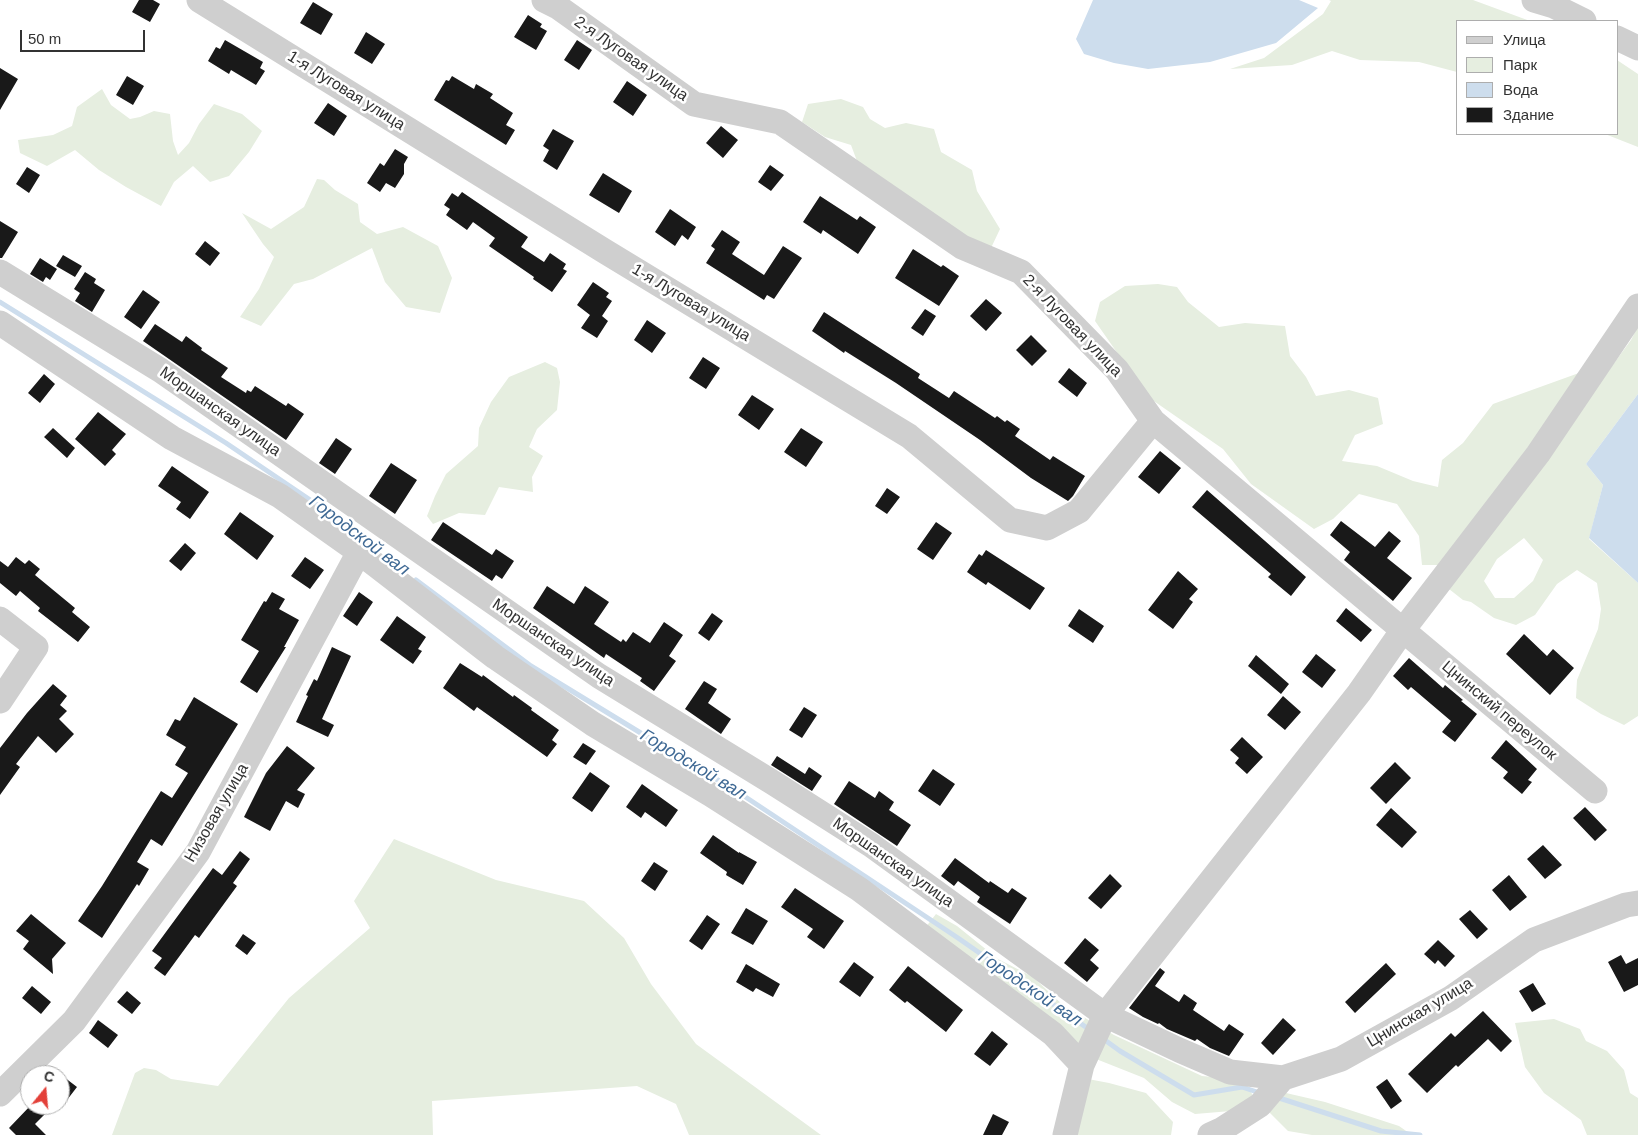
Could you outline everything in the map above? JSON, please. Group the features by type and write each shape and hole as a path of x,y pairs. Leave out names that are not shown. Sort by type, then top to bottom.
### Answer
{"street":[{"name":"1-я Луговая улица","path":"198,0 606,252 909,436 1010,520 1047,528 1079,511 1153,421"},
{"name":"2-я Луговая улица","path":"544,0 558,7 694,104 780,122 962,247 1021,272 1117,370 1153,421 1403,630"},
{"path":"1534,0 1554,6 1582,20"},
{"path":"1618,38 1638,48"},
{"name":"Моршанская улица","path":"0,272 160,370 599,676 871,845 1095,1038"},
{"path":"1065,1135 1095,1038 1360,693 1403,630 1538,454 1638,306"},
{"path":"0,323 172,438 280,496 359,552 495,657 593,724 710,794 859,889 1053,1034 1179,1050 1230,1072 1283,1078"},
{"name":"Низовая улица","path":"0,1094 74,1021 198,852 359,552"},
{"path":"0,619 36,647 0,701"},
{"name":"Цнинский переулок","path":"1403,630 1595,791"},
{"name":"Цнинская улица","path":"1283,1078 1341,1059 1358,1050 1451,998 1534,940 1626,905 1638,903"},
{"path":"1210,1135 1260,1105 1283,1078"}],"green space":[{"path":"1329,0 1473,0 1527,20 1456,20 1456,72 1419,62 1360,60 1332,51 1292,65 1230,69 1264,58 1323,14 1331,1"},
{"path":"1618,61 1638,74 1638,147 1608,135 1618,135"},
{"path":"102,89 111,105 130,119 154,111 170,114 173,141 178,155 189,143 199,124 214,104 242,114 262,131 249,152 229,176 210,182 193,166 174,182 161,206 99,170 75,150 47,166 20,153 18,140 53,135 72,126 77,107"},
{"path":"841,99 863,107 870,119 885,128 906,123 934,129 941,152 972,170 977,191 1000,229 991,248 962,239 857,161 851,145 825,137 802,122 808,104"},
{"path":"317,179 324,180 335,190 358,204 360,222 377,234 403,227 438,246 452,278 440,313 406,307 385,282 372,248 313,279 294,284 261,326 240,317 259,289 274,257 242,213 271,229 304,207"},
{"path":"1158,284 1177,287 1188,302 1219,327 1245,323 1285,326 1290,356 1306,377 1316,396 1349,390 1378,398 1383,424 1355,435 1342,461 1377,466 1413,481 1438,487 1442,460 1463,443 1493,404 1590,369 1444,565 1422,565 1419,536 1397,504 1359,494 1333,519 1314,529 1251,484 1223,449 1148,397 1095,321 1100,302 1125,286"},
{"path":"1638,326 1638,394 1586,464 1603,485 1589,539 1638,583 1638,716 1624,725 1601,714 1576,698 1577,680 1598,629 1601,609 1597,583 1577,570 1557,584 1535,615 1516,625 1494,618 1471,602 1463,600 1449,589 1631,340","holes":["1524,538 1543,560 1533,581 1514,598 1495,598 1484,581 1497,559"]},
{"path":"545,362 557,368 560,382 557,410 537,429 529,447 543,456 532,477 533,492 499,487 485,515 459,513 433,524 427,516 435,496 446,474 478,446 479,428 491,402 509,377"},
{"path":"394,839 496,880 584,901 624,938 651,984 696,1044 821,1135 689,1135 676,1104 637,1086 432,1101 433,1135 112,1135 135,1073 144,1068 156,1070 171,1079 218,1086 289,998 370,928 354,901"},
{"path":"936,914 957,926 998,959 1033,977 1063,1005 1114,1035 1202,1076 1245,1080 1254,1098 1231,1111 1195,1114 1172,1102 1144,1078 1086,1055 925,928"},
{"path":"1554,1019 1580,1029 1586,1041 1607,1051 1624,1070 1630,1093 1638,1098 1638,1135 1587,1135 1581,1120 1544,1093 1525,1067 1515,1023"},
{"path":"1088,1079 1146,1093 1173,1122 1171,1135 1075,1135"},
{"path":"1286,1093 1325,1102 1399,1126 1412,1135 1312,1135 1288,1131 1266,1109"}],"water":[{"path":"1093,0 1299,0 1318,8 1276,43 1210,62 1148,69 1114,63 1084,54 1076,39"},
{"path":"1638,394 1638,583 1589,538 1603,485 1586,464"}],"building":[{"path":"139,0 153,0 160,4 150,22 132,12"},
{"path":"313,2 333,14 321,35 300,23"},
{"path":"528,15 542,24 540,27 547,31 536,50 514,37"},
{"path":"366,32 385,44 372,64 354,53"},
{"path":"225,40 263,62 260,68 265,71 256,85 231,70 229,74 208,61 216,47 220,49"},
{"path":"577,40 592,50 579,70 564,60"},
{"path":"0,68 18,79 0,110"},
{"path":"127,76 144,86 133,105 116,95"},
{"path":"452,76 474,89 476,84 493,94 490,98 513,113 506,125 515,130 506,145 434,100 446,80 449,81"},
{"path":"627,81 647,95 633,116 613,102"},
{"path":"328,103 347,116 334,136 314,123"},
{"path":"721,126 738,140 723,158 706,143"},
{"path":"553,129 574,141 557,170 543,161 549,150 543,146"},
{"path":"395,149 408,157 404,164 404,174 395,188 386,183 380,192 367,183 380,163 384,166"},
{"path":"770,165 784,175 771,191 758,182"},
{"path":"27,167 40,175 29,193 16,184"},
{"path":"603,173 632,191 619,213 589,195"},
{"path":"462,192 528,237 521,247 544,262 550,253 566,264 563,269 567,271 552,292 489,246 495,238 473,222 467,230 446,215 450,209 444,205 452,193 458,197"},
{"path":"820,196 857,220 860,216 876,227 858,254 823,230 821,234 803,222"},
{"path":"670,209 696,227 688,240 682,235 675,246 655,232"},
{"path":"0,221 18,232 2,258 0,258"},
{"path":"722,230 740,242 732,254 764,275 783,246 802,258 774,299 767,295 764,300 706,263 715,249 711,246"},
{"path":"205,241 220,253 210,266 195,254"},
{"path":"913,249 959,276 939,306 895,278"},
{"path":"63,255 82,266 75,277 56,266"},
{"path":"40,258 57,269 50,280 46,277 43,282 30,274"},
{"path":"85,272 96,279 94,283 105,290 92,312 75,301 80,293 74,289"},
{"path":"593,282 609,293 606,297 612,301 602,316 608,321 597,338 581,328 590,315 577,305"},
{"path":"143,290 160,302 141,329 124,317"},
{"path":"986,299 1002,313 986,331 970,316"},
{"path":"925,309 936,316 923,336 911,328"},
{"path":"824,312 920,374 918,378 949,398 954,391 995,418 997,416 1005,422 1007,420 1020,429 1015,436 1050,460 1053,456 1085,476 1073,496 1068,501 1031,478 980,440 896,383 845,351 844,353 812,331"},
{"path":"647,320 666,333 652,353 634,340"},
{"path":"155,324 182,342 186,336 202,348 201,350 228,368 221,377 246,393 247,390 251,392 255,386 286,406 288,403 304,414 286,440 143,341"},
{"path":"1031,335 1047,351 1032,366 1016,350"},
{"path":"703,357 720,368 706,389 689,378"},
{"path":"1069,368 1087,383 1077,397 1058,382"},
{"path":"44,374 55,384 40,403 28,393"},
{"path":"752,395 774,409 759,430 738,415"},
{"path":"98,412 126,434 112,450 116,454 105,466 75,439"},
{"path":"53,428 75,448 67,458 44,437"},
{"path":"801,428 823,442 806,467 784,452"},
{"path":"336,438 352,449 335,474 319,463"},
{"path":"1160,451 1181,468 1159,494 1138,477"},
{"path":"391,463 417,480 395,514 369,496"},
{"path":"172,466 209,492 190,519 176,509 181,502 158,486"},
{"path":"887,488 900,497 887,514 875,506"},
{"path":"1207,490 1306,577 1291,596 1268,577 1271,574 1192,507"},
{"path":"240,512 274,536 257,560 224,534"},
{"path":"1341,521 1375,547 1389,531 1401,541 1387,558 1412,578 1393,601 1344,560 1350,552 1330,535"},
{"path":"443,522 492,555 496,549 514,561 502,579 496,575 492,581 431,540"},
{"path":"936,522 952,533 933,560 917,549"},
{"path":"185,543 196,553 181,571 169,561"},
{"path":"986,550 1045,588 1030,610 988,582 986,585 967,572 979,554 982,556"},
{"path":"16,557 25,564 29,560 40,569 35,575 75,608 72,612 90,627 78,642 38,611 40,608 20,591 16,596 0,583 0,561 8,567"},
{"path":"305,557 324,570 310,589 291,576"},
{"path":"1178,571 1198,589 1189,599 1193,602 1173,629 1148,610"},
{"path":"547,586 574,604 585,586 609,602 594,624 621,642 623,639 626,642 633,632 650,643 664,622 683,635 669,656 676,661 654,691 640,681 642,678 606,654 604,658 533,608"},
{"path":"272,592 285,599 279,609 299,620 284,647 286,647 257,693 240,682 259,651 241,640 264,601 266,602"},
{"path":"359,592 373,602 357,626 343,616"},
{"path":"1346,608 1372,630 1361,642 1336,621"},
{"path":"1079,609 1104,626 1093,643 1068,626"},
{"path":"712,613 723,621 709,641 698,633"},
{"path":"397,616 426,637 418,649 422,651 413,664 380,640"},
{"path":"1524,634 1547,656 1553,649 1574,668 1550,695 1506,654"},
{"path":"332,647 351,656 322,719 334,725 328,737 296,722 308,696 306,695 314,679 317,681"},
{"path":"1316,654 1336,670 1322,688 1302,672"},
{"path":"1256,655 1289,684 1281,694 1248,666"},
{"path":"1409,658 1443,688 1445,685 1477,714 1455,742 1442,732 1451,721 1411,687 1408,690 1393,676"},
{"path":"460,663 482,677 483,675 513,697 514,695 559,730 552,740 557,744 547,757 477,707 474,711 443,688"},
{"path":"704,681 717,689 708,703 731,719 721,734 685,709"},
{"path":"53,684 67,696 60,705 67,711 59,719 74,734 56,753 38,736 16,764 20,767 0,795 0,748 27,713"},
{"path":"1283,696 1301,712 1285,730 1267,715"},
{"path":"194,697 238,724 162,846 151,839 137,862 149,869 102,938 78,921 161,791 172,798 188,773 175,765 186,747 166,735 175,719 180,721"},
{"path":"804,707 817,715 802,738 789,730"},
{"path":"1242,737 1263,757 1247,774 1235,763 1239,758 1230,750"},
{"path":"1506,740 1537,769 1528,780 1532,782 1522,794 1503,778 1508,772 1491,758"},
{"path":"583,743 596,751 586,765 573,757"},
{"path":"287,746 315,768 297,790 305,794 298,808 286,801 270,831 244,817 266,773"},
{"path":"777,756 805,774 809,767 822,776 812,791 771,765"},
{"path":"1395,762 1411,778 1386,804 1370,788"},
{"path":"933,769 955,784 940,806 918,791"},
{"path":"590,772 610,786 592,812 572,798"},
{"path":"849,781 875,798 879,791 894,802 889,810 911,825 897,846 834,804"},
{"path":"642,784 678,810 666,827 645,812 641,818 626,807"},
{"path":"1585,807 1607,830 1595,841 1573,818"},
{"path":"1391,808 1417,832 1402,848 1376,825"},
{"path":"713,835 739,853 757,862 743,885 726,875 727,872 700,853"},
{"path":"1543,845 1562,865 1545,879 1527,859"},
{"path":"240,851 250,859 233,883 237,886 199,938 195,935 165,976 154,968 162,958 152,951 213,868 222,875"},
{"path":"955,858 989,883 990,881 1008,893 1012,888 1027,898 1010,924 977,902 980,897 958,881 954,886 941,876"},
{"path":"654,862 668,871 655,891 641,881"},
{"path":"1110,874 1122,886 1101,909 1088,898"},
{"path":"1509,875 1527,897 1510,911 1492,890"},
{"path":"795,888 844,921 824,949 807,937 813,929 781,907"},
{"path":"746,908 768,921 753,945 731,933"},
{"path":"1470,910 1488,929 1477,939 1459,919"},
{"path":"31,914 66,943 52,959 53,974 23,949 29,941 16,931"},
{"path":"707,915 720,924 702,950 689,941"},
{"path":"243,934 256,943 247,955 235,946"},
{"path":"1085,938 1099,950 1090,960 1099,968 1087,982 1064,963"},
{"path":"1438,940 1455,956 1445,967 1438,960 1435,964 1424,954"},
{"path":"1621,955 1626,964 1638,958 1638,985 1624,992 1608,962"},
{"path":"854,962 874,977 860,997 839,982"},
{"path":"1386,963 1396,974 1355,1013 1345,1002"},
{"path":"746,964 780,984 773,997 756,988 753,992 736,982"},
{"path":"908,966 963,1010 946,1032 907,1001 905,1003 889,990"},
{"path":"1160,968 1165,972 1155,986 1179,1002 1184,994 1197,1003 1193,1010 1224,1031 1229,1024 1244,1034 1229,1056 1210,1048 1197,1039 1195,1041 1167,1029 1129,1008"},
{"path":"1533,983 1546,1004 1532,1012 1519,991"},
{"path":"32,986 51,1002 41,1014 22,998"},
{"path":"127,991 141,1003 132,1014 117,1002"},
{"path":"1483,1011 1512,1041 1501,1052 1488,1039 1458,1067 1456,1065 1427,1093 1408,1074 1451,1033 1455,1037"},
{"path":"1283,1018 1296,1030 1273,1055 1261,1043"},
{"path":"98,1020 118,1035 108,1048 89,1033"},
{"path":"992,1031 1008,1044 990,1066 974,1054"},
{"path":"1387,1079 1402,1101 1391,1109 1376,1087"},
{"path":"70,1082 77,1087 70,1096"},
{"path":"993,1114 1009,1122 1002,1135 983,1135"},
{"path":"21,1115 44,1115 35,1124 46,1135 16,1135 9,1128"}],"waterway":[{"name":"Городской вал","path":"0,302 226,443 325,510 375,549"},
{"name":"Городской вал","path":"416,580 531,666 744,796 958,938 1090,1030"},
{"name":"Городской вал","path":"1102,1038 1120,1051 1194,1095 1242,1087 1260,1093"},
{"name":"Городской вал","path":"1276,1097 1381,1131 1420,1135"}]}
